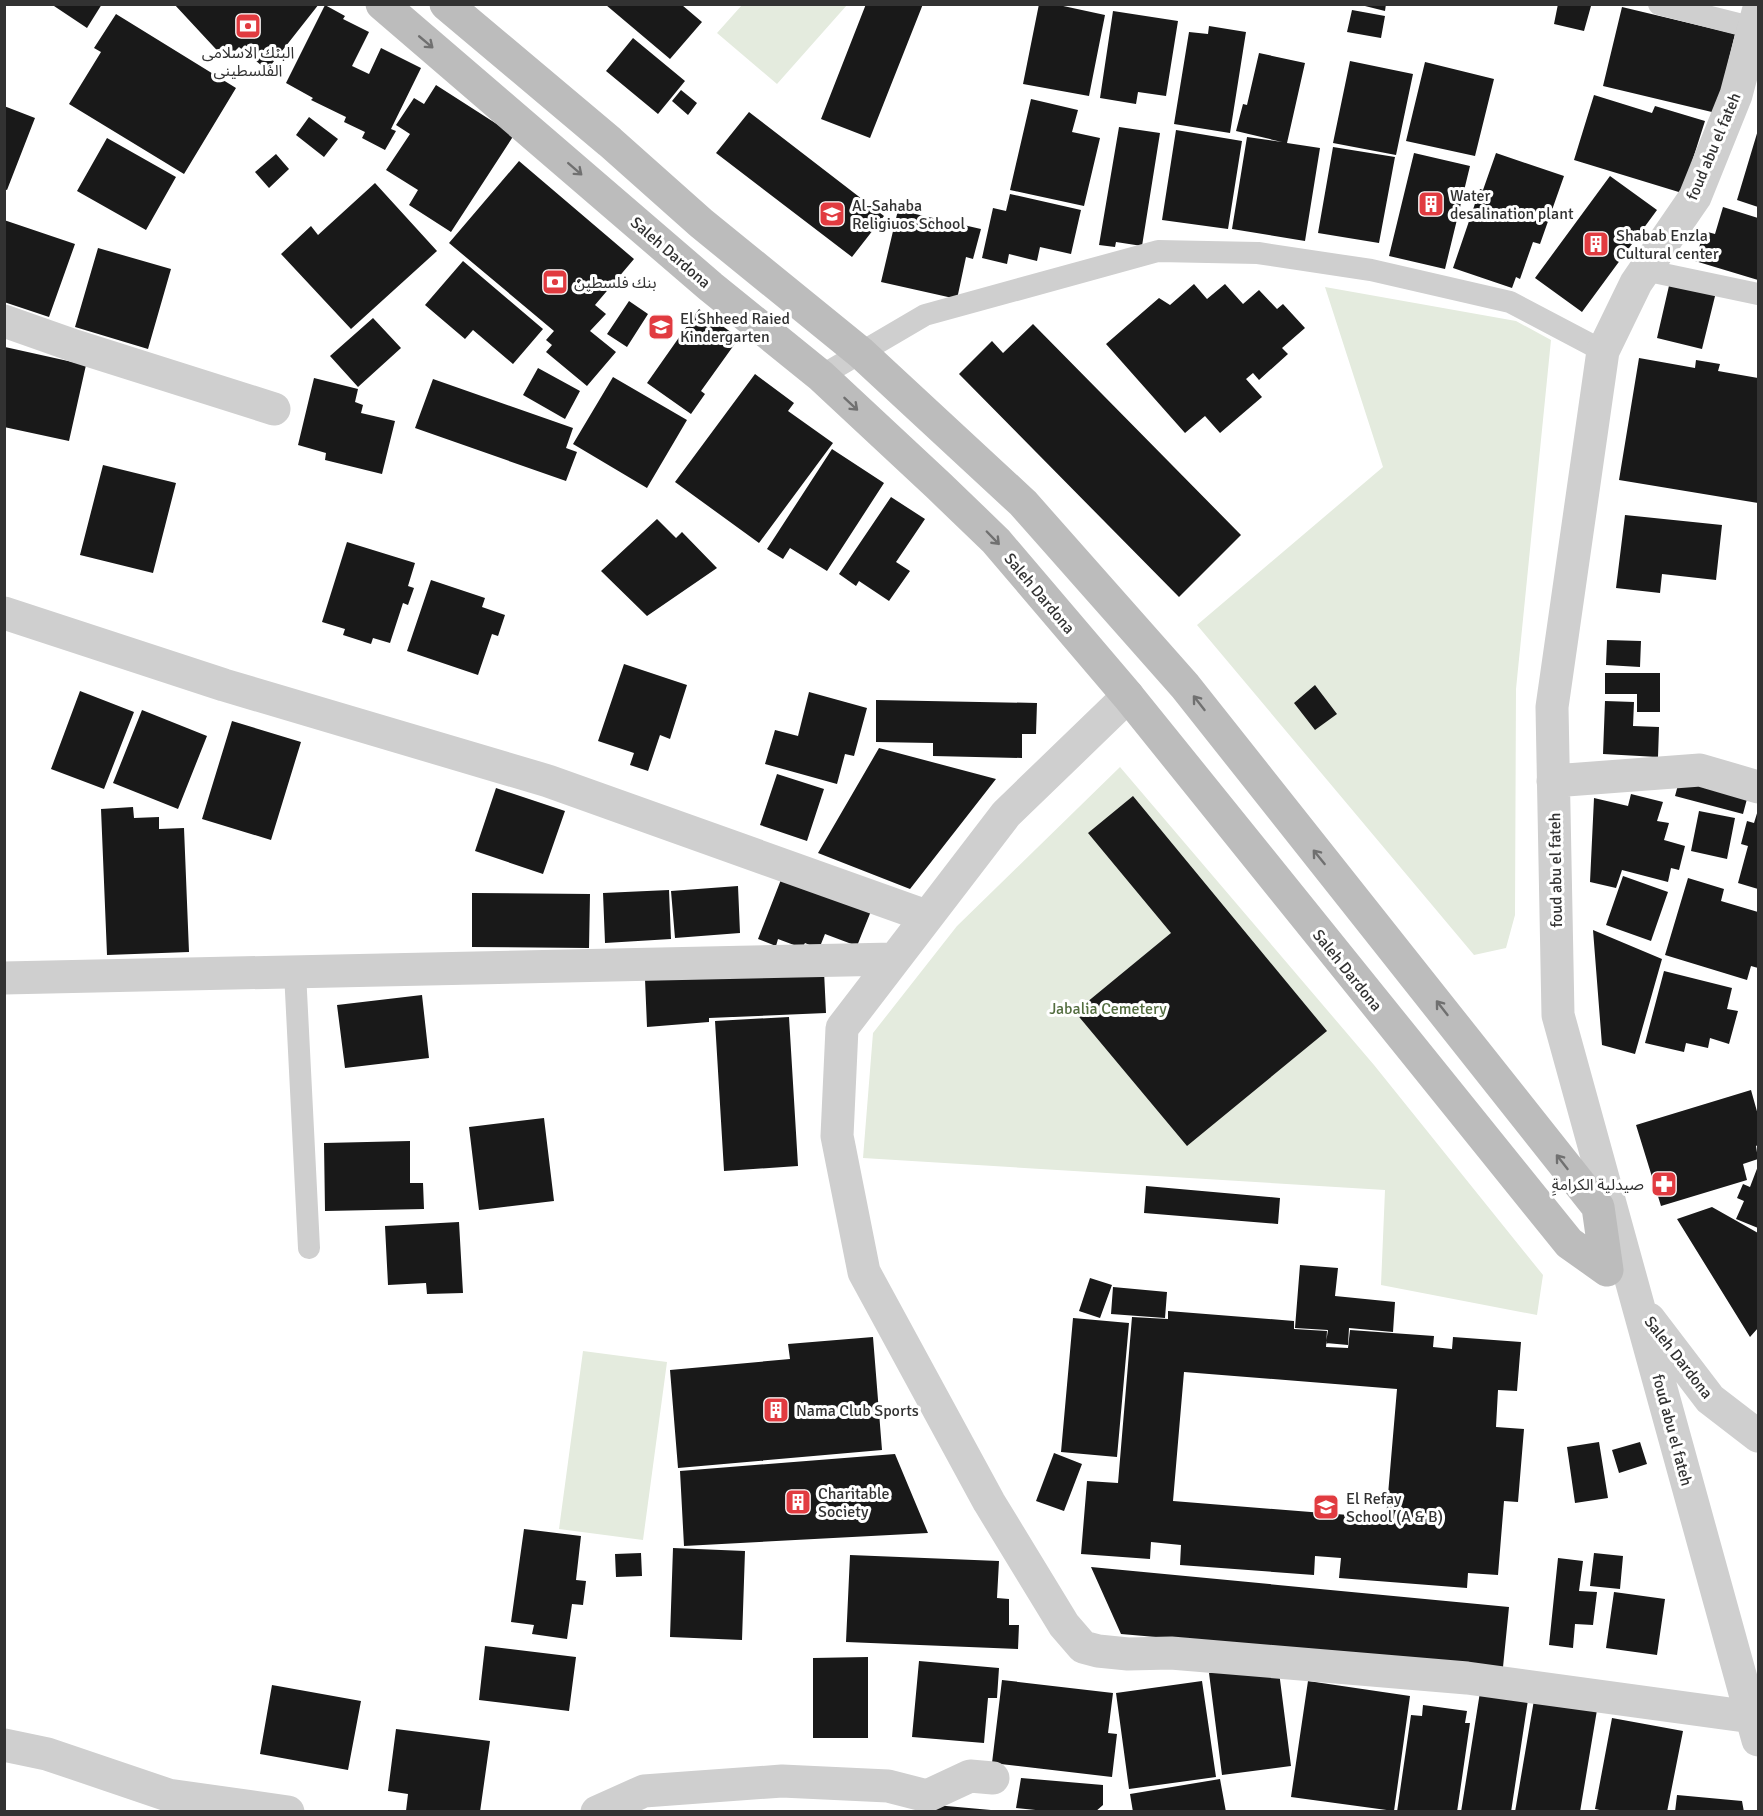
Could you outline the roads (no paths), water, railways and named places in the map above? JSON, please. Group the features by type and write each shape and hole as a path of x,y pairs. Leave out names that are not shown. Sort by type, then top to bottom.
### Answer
{"street":[{"name":"Saleh Dardona","path":"382,4 711,287 821,376 996,541 1128,696 1569,1243 1607,1270 1639,1305 1710,1398 1758,1436"},
{"path":"446,4 610,142 701,223 861,353 1023,503 1185,686 1598,1207 1607,1270"},
{"name":"foud abu el fateh","path":"1755,1729 1558,1015 1552,706 1603,351 1636,283 1695,197 1736,95 1756,20"},
{"path":"4,321 274,409"},
{"path":"4,613 224,685 548,781 926,916"},
{"path":"1128,696 1006,814 926,916 843,1028 837,1136 864,1272 989,1502 1064,1625 1083,1647 1098,1652 1172,1653 1467,1678 1755,1729"},
{"path":"1554,781 1700,770 1758,787"},
{"path":"4,978 894,959"},
{"path":"4,1745 47,1754 168,1795 288,1812"},
{"path":"597,1812 644,1791 782,1781 888,1786 927,1796 970,1776 993,1778"}],"lane":[{"path":"1659,4 1756,20"},
{"path":"821,376 925,315 1158,251 1258,253 1371,270 1510,302 1603,351"},
{"path":"1644,270 1758,294"},
{"path":"295,972 309,1248"}],"place":[{"name":"البنك الاسلامى الفلسطينى","path":"248,26"},
{"name":"Water desalination plant","path":"1431,204"},
{"name":"Al-Sahaba Religiuos School","path":"832,214"},
{"name":"Shabab Enzla Cultural center","path":"1596,244"},
{"name":"بنك فلسطين","path":"555,282"},
{"name":"El Shheed Raied Kindergarten","path":"661,327"},
{"name":"ِِصيدلية الكرامة","path":"1664,1184"},
{"name":"Nama Club Sports","path":"776,1410"},
{"name":"Charitable Society","path":"798,1502"},
{"name":"El Refay School (A & B)","path":"1326,1507"}],"park label":[{"name":"Jabalia Cemetery","path":"1108,1008"}]}
